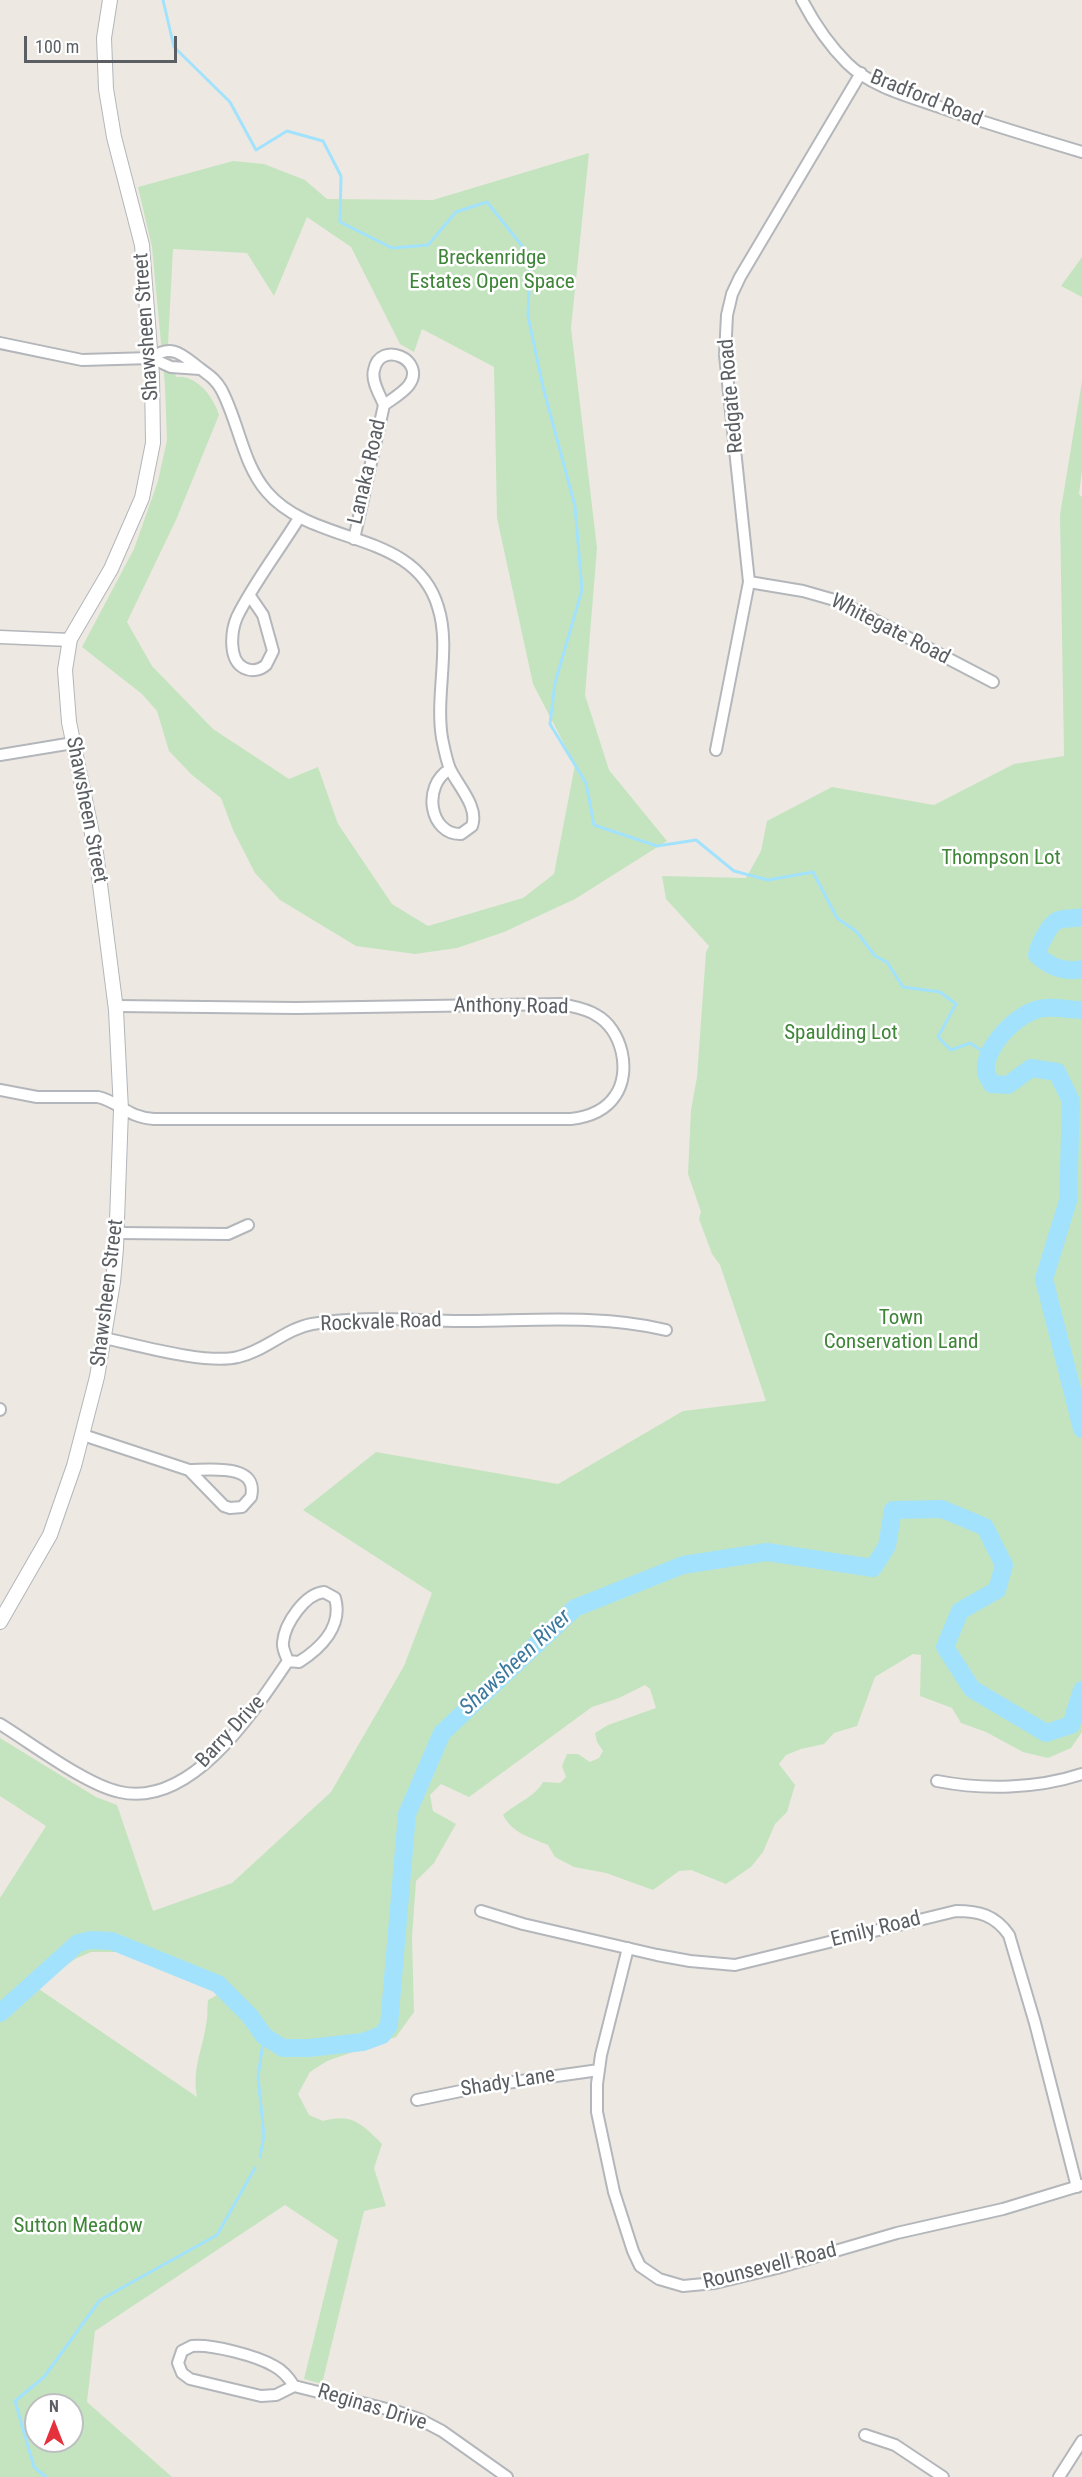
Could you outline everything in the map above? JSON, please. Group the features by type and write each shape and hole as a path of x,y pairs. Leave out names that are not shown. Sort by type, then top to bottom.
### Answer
{"main road":[{"name":"Shawsheen Street","path":"0,1622 50,1535 83,1435 104,1338 113,1282 117,1233 121,1110 116,1006 96,853 69,722 65,670 70,640 111,569 142,498 153,443 151,358 142,245 112,125 106,89 104,38 110,0"}],"street":[{"name":"Bradford Road","path":"802,0 815,25 848,64 861,73 907,96 1004,129 1082,152"},
{"name":"Redgate Road","path":"716,750 749,582 725,355 725,333 732,294 861,73"},
{"path":"0,343 82,360 151,358 171,368 200,369"},
{"path":"151,358 162,351 171,351 189,358 209,374 220,387 257,478 275,501 299,518 383,549 402,558 418,571 435,597 442,627 440,722 444,749 450,769 474,816 472,826 461,834 451,833 445,829 434,810 431,799 435,783 441,774 450,769"},
{"name":"Lanaka Road","path":"354,539 374,441 384,405 374,378 374,369 377,362 384,356 400,355 412,367 412,380 407,387 384,405"},
{"path":"250,596 263,615 273,651 269,662 255,670 240,665 233,651 234,626 250,596 299,518"},
{"name":"Whitegate Road","path":"749,582 803,591 838,601 993,682"},
{"path":"0,637 70,640"},
{"path":"0,755 73,743"},
{"name":"Anthony Road","path":"0,1090 37,1097 98,1097 108,1099 121,1110 141,1118 154,1119 583,1117 604,1108 616,1096 622,1069 623,1052 610,1026 597,1015 561,1004 296,1008 116,1006"},
{"path":"117,1233 228,1234 248,1225"},
{"name":"Rockvale Road","path":"104,1338 218,1359 239,1357 312,1324 351,1320 579,1320 643,1324 666,1330"},
{"path":"83,1435 189,1470 233,1471 244,1474 252,1484 251,1497 242,1507 224,1506 189,1470"},
{"path":"316,1593 331,1594 338,1608 338,1619 328,1635 312,1654 299,1662 288,1661 283,1641 293,1617 305,1599 316,1593"},
{"name":"Barry Drive","path":"0,1724 101,1786 120,1792 139,1794 170,1787 218,1752 264,1699 288,1661"},
{"path":"937,1781 960,1786 1002,1786 1042,1783 1082,1774"},
{"name":"Emily Road","path":"481,1911 524,1924 628,1948 690,1961 735,1965 956,1911 974,1912 992,1917 1009,1935 1079,2186"},
{"name":"Rounsevell Road","path":"628,1948 599,2070 596,2101 614,2193 630,2244 636,2260 645,2271 659,2280 676,2285 706,2285 777,2268 897,2233 962,2220 1079,2186"},
{"name":"Shady Lane","path":"417,2100 496,2084 599,2070"},
{"path":"192,2346 233,2353 274,2365 294,2385 270,2396 201,2382 182,2373 179,2358 185,2349 192,2346"},
{"name":"Reginas Drive","path":"294,2385 387,2408 419,2419 449,2436 507,2477"},
{"path":"865,2435 894,2445 943,2477"},
{"path":"1059,2477 1082,2441"}],"green space":[{"name":"Breckenridge Estates Open Space","path":"589,153 571,328 597,548 585,695 609,770 667,841 575,899 504,932 457,948 415,954 356,946 280,900 255,873 233,830 221,798 192,775 169,751 157,711 142,694 82,647 134,549 158,481 167,440 165,386 152,247 138,187 233,161 264,164 305,180 327,199 433,200","holes":["307,217 351,247 400,344 414,352 422,329 494,367 497,518 533,684 575,765 554,874 523,898 428,926 392,904 338,824 318,767 289,779 213,729 152,666 127,622 176,520 219,415 204,388 191,379 176,377 168,344 173,249 247,253 274,296"]},
{"path":"1082,257 1082,297 1061,286"},
{"path":"1082,381 1082,471 1079,494 1082,497 1082,1732 1071,1748 1048,1758 1023,1752 986,1732 961,1723 952,1708 920,1696 921,1655 913,1654 875,1677 857,1726 834,1733 824,1744 786,1755 779,1764 795,1785 787,1812 775,1824 763,1852 751,1867 726,1884 691,1870 679,1871 653,1890 606,1873 574,1867 555,1857 548,1845 517,1831 503,1815 535,1792 543,1782 560,1783 566,1777 562,1766 567,1754 578,1754 590,1762 599,1758 603,1751 597,1742 595,1733 608,1725 656,1708 650,1689 645,1685 619,1698 592,1707 469,1797 441,1784 430,1795 433,1811 456,1824 434,1863 416,1881 412,1937 414,2012 396,2037 327,2061 310,2072 298,2094 309,2115 323,2121 349,2119 362,2126 382,2144 374,2168 386,2206 364,2211 322,2384 304,2379 338,2240 285,2205 95,2331 87,2402 172,2477 0,2477 0,1898 46,1826 0,1796 0,1738 96,1797 117,1805 153,1911 232,1883 331,1792 404,1666 432,1593 303,1510 376,1452 558,1484 683,1411 766,1401 720,1265 712,1254 699,1219 701,1212 688,1174 691,1110 697,1077 706,952 709,946 666,899 662,876 746,878 761,851 767,821 832,787 934,805 1014,764 1064,756 1060,515","holes":["91,1952 140,1952 154,1960 207,1975 226,1990 208,2000 207,2022 197,2069 197,2097 36,1987 75,1959"]}],"waterway":[{"path":"163,0 174,47 230,102 256,150 287,131 323,141 341,176 340,222 392,248 428,245 456,212 487,202 530,256 528,316 543,387 575,506 582,590 555,683 550,724 586,783 594,825 657,846 696,840 734,871 768,880 813,872 837,918 857,932 875,956 887,962 903,987 940,992 956,1004 938,1037 951,1050 970,1043 989,1055"},
{"name":"Shawsheen River","path":"1082,917 1062,919 1054,923 1041,943 1037,955 1058,968 1082,969"},
{"name":"Shawsheen River","path":"1082,1010 1045,1008 1025,1015 1005,1031 997,1041 987,1062 986,1072 992,1084 1008,1085 1031,1068 1057,1072 1071,1101 1068,1201 1044,1279 1082,1429"},
{"name":"Shawsheen River","path":"0,2013 78,1943 91,1940 112,1941 218,1984 250,2016 264,2036 283,2048 309,2048 363,2042 382,2035 389,2025 407,1814 442,1733 575,1608 683,1565 767,1552 873,1568 887,1546 893,1510 942,1509 985,1527 1004,1565 997,1590 960,1611 945,1647 972,1689 1046,1733 1071,1725 1082,1690"},
{"path":"260,2157 264,2136 258,2077 264,2036"},
{"path":"46,2477 34,2467 15,2401 44,2377 100,2300 217,2235 255,2168"}],"park label":[{"name":"Thompson Lot","path":"1001,859"},
{"name":"Spaulding Lot","path":"841,1034"},
{"name":"Town Conservation Land","path":"901,1331"},
{"name":"Sutton Meadow","path":"78,2227"}]}
